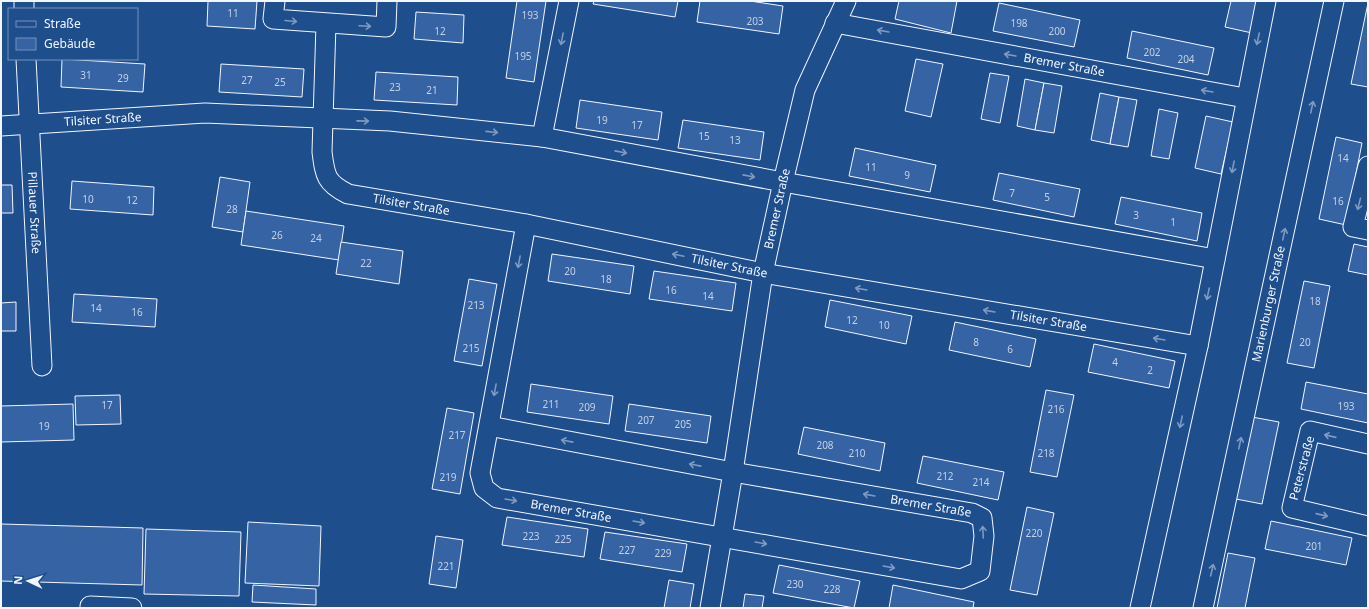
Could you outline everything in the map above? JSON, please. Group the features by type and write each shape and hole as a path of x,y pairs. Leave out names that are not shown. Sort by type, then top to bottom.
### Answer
{"street":[{"path":"274,1 273,19 326,24 386,27 388,1"},
{"path":"542,137 569,1"},
{"name":"Bremer Straße","path":"710,608 723,537 764,273 782,182 806,90 835,22 846,1"},
{"path":"1140,608 1198,346 1266,1"},
{"name":"Marienburger Straße","path":"1203,608 1334,1"},
{"name":"Bremer Straße","path":"835,22 1246,98"},
{"path":"324,120 326,24"},
{"name":"Pillauer Straße","path":"26,60 42,366"},
{"name":"Tilsiter Straße","path":"1,126 205,113 324,120 390,121 542,137 782,182 1215,259"},
{"name":"Tilsiter Straße","path":"324,120 322,152 324,172 334,187 348,194 526,224 764,273 1198,346"},
{"path":"1368,166 1353,227 1368,230"},
{"name":"Bremer Straße","path":"489,426 733,472 972,513 982,518 984,536 980,571 961,580 497,498 484,488 480,473 526,224"},
{"name":"Peterstraße","path":"1368,444 1310,431 1292,508 1368,526"},
{"path":"90,606 132,608"}],"building":[{"path":"208,1 257,1 255,29 207,26"},
{"path":"517,1 546,1 534,82 506,78"},
{"path":"594,1 678,1 675,17 593,4"},
{"path":"700,1 750,1 783,6 779,34 697,22"},
{"path":"899,1 957,1 951,33 895,19"},
{"path":"1231,1 1259,1 1252,33 1225,27"},
{"path":"999,3 1080,20 1074,47 993,31"},
{"path":"1368,3 1368,87 1351,84"},
{"path":"416,12 464,15 463,43 414,39"},
{"path":"1132,31 1214,48 1208,75 1127,58"},
{"path":"916,59 943,64 931,117 905,111"},
{"path":"62,60 145,64 143,92 61,87"},
{"path":"221,64 304,69 302,97 219,92"},
{"path":"376,72 458,77 457,105 374,100"},
{"path":"990,73 1009,76 1000,123 981,119"},
{"path":"1025,79 1044,83 1035,130 1017,126"},
{"path":"1044,83 1062,86 1054,133 1035,130"},
{"path":"1100,93 1119,97 1110,144 1091,140"},
{"path":"1119,97 1137,100 1128,147 1110,144"},
{"path":"580,100 662,112 658,140 576,128"},
{"path":"1159,109 1178,113 1169,159 1151,156"},
{"path":"1206,116 1233,122 1221,174 1195,168"},
{"path":"683,120 764,132 760,160 678,148"},
{"path":"1336,137 1362,143 1346,225 1319,219"},
{"path":"855,148 936,165 930,192 849,176"},
{"path":"999,173 1080,189 1074,217 993,200"},
{"path":"220,177 250,182 243,232 212,227"},
{"path":"72,181 154,187 153,215 70,209"},
{"path":"1,185 12,185 13,213 1,213"},
{"path":"1121,197 1202,213 1197,241 1115,224"},
{"path":"246,211 344,226 339,260 241,245"},
{"path":"341,242 403,251 399,284 336,274"},
{"path":"1354,244 1368,247 1368,275 1348,271"},
{"path":"552,254 634,266 630,294 548,281"},
{"path":"654,271 736,283 732,311 649,299"},
{"path":"469,279 497,284 482,366 454,361"},
{"path":"1304,281 1330,286 1314,368 1287,363"},
{"path":"74,294 157,299 155,327 72,322"},
{"path":"830,300 912,316 906,344 825,327"},
{"path":"16,302 16,331 1,331 1,303"},
{"path":"955,322 1036,339 1030,367 949,350"},
{"path":"1094,344 1175,361 1169,388 1088,372"},
{"path":"1306,382 1368,394 1368,423 1301,409"},
{"path":"531,384 613,396 609,424 527,412"},
{"path":"1046,390 1074,395 1057,477 1030,472"},
{"path":"120,395 121,424 76,425 75,396"},
{"path":"73,404 74,440 1,442 1,406"},
{"path":"629,404 711,416 707,443 625,431"},
{"path":"447,408 474,413 460,494 432,489"},
{"path":"1252,417 1279,422 1262,504 1236,499"},
{"path":"804,427 885,443 880,471 798,454"},
{"path":"923,456 1004,472 998,500 917,483"},
{"path":"1027,507 1054,513 1037,595 1010,590"},
{"path":"507,517 588,529 584,557 502,545"},
{"path":"1271,521 1352,538 1346,565 1265,549"},
{"path":"248,522 321,526 319,586 245,583"},
{"path":"1,524 143,528 142,585 1,581"},
{"path":"146,529 241,532 239,596 144,594"},
{"path":"605,532 687,544 682,572 600,559"},
{"path":"436,536 463,540 456,588 429,584"},
{"path":"1228,553 1255,558 1245,608 1217,608"},
{"path":"779,565 860,581 854,608 773,593"},
{"path":"669,580 694,584 690,608 664,608"},
{"path":"253,585 316,589 316,605 252,602"},
{"path":"893,585 974,602 973,608 889,608"},
{"path":"745,594 764,596 762,608 743,608"}]}
